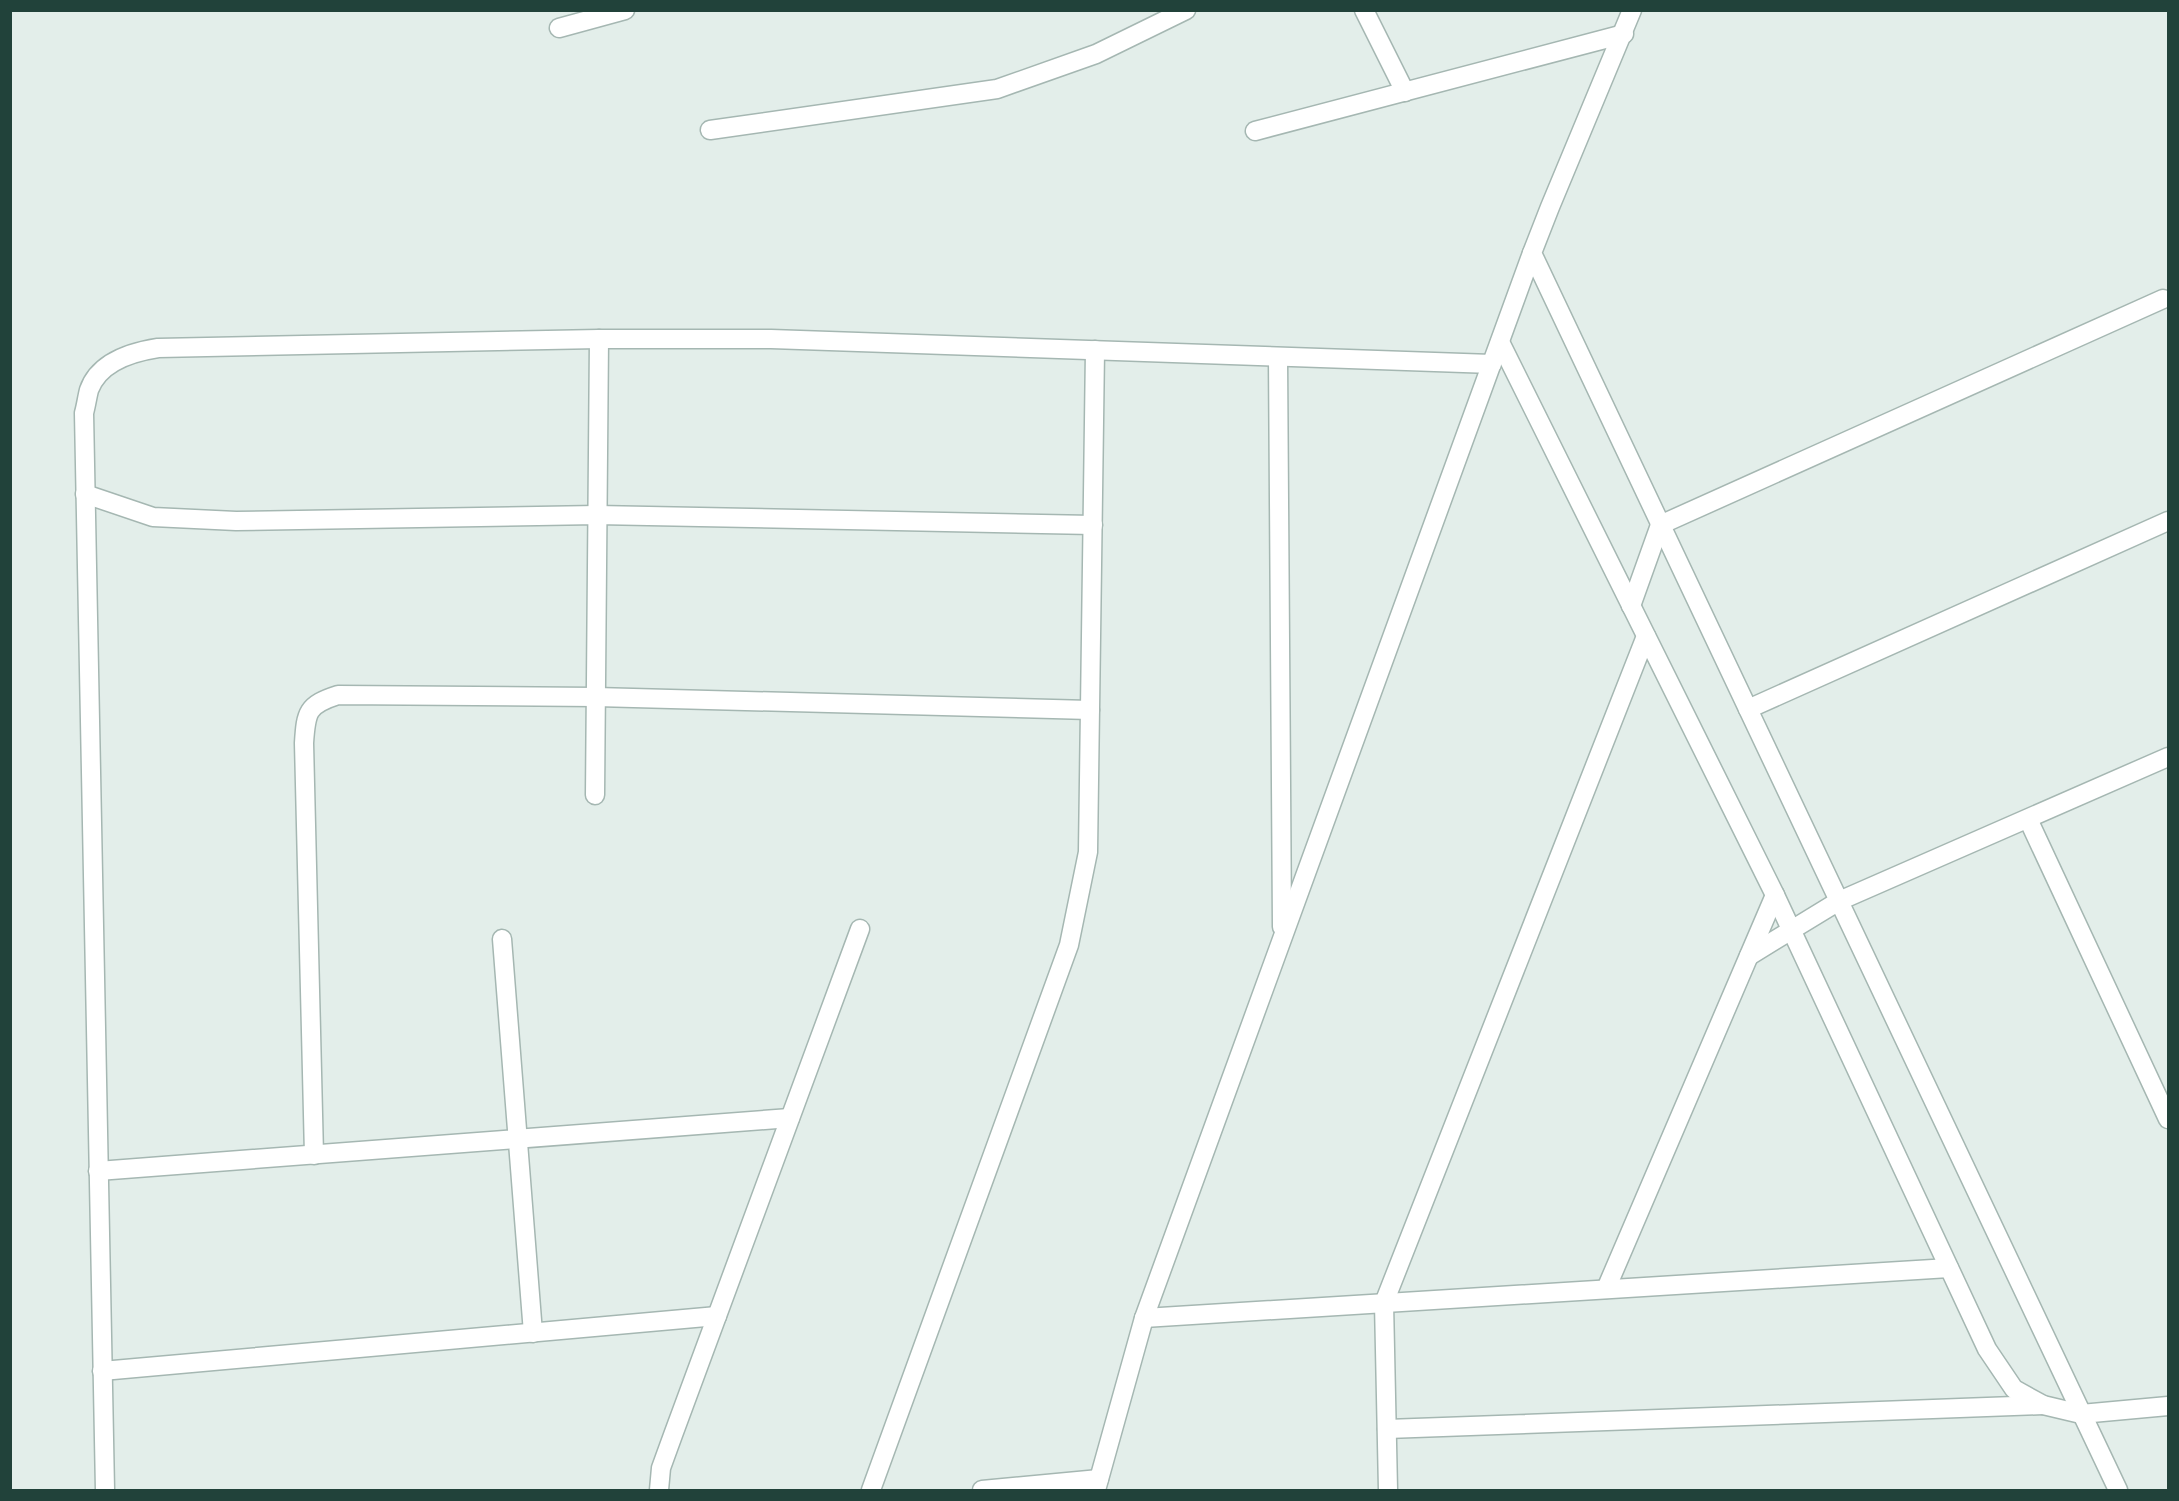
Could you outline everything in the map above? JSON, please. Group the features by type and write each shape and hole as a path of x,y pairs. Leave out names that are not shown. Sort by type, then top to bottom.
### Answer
{"street":[{"path":"559,28 625,10"},
{"path":"710,130 997,89 1096,54 1186,10"},
{"path":"1364,10 1405,92"},
{"path":"982,1491 1097,1485 1143,1318 1532,253 1632,10"},
{"path":"1255,131 1624,34"},
{"path":"1532,253 2118,1491"},
{"path":"1631,606 1660,525 2163,299"},
{"path":"105,1491 84,413 90,388 108,365 134,352 158,348 599,339 771,339 1492,364"},
{"path":"595,795 599,339"},
{"path":"1500,342 1775,895 1992,1357 2014,1389 2043,1405"},
{"path":"871,1491 1069,945 1088,852 1095,350"},
{"path":"1278,357 1282,937"},
{"path":"86,494 153,517 236,521 597,515 1093,525"},
{"path":"1748,709 2169,521"},
{"path":"1388,1491 1384,1303 1646,636"},
{"path":"314,1155 304,743 306,717 320,701 338,695 596,697 1090,710"},
{"path":"1749,956 1839,901 2169,757"},
{"path":"2028,819 2169,1119"},
{"path":"1606,1289 1775,895"},
{"path":"659,1491 661,1468 860,929"},
{"path":"502,939 532,1333"},
{"path":"98,1172 790,1118"},
{"path":"1143,1318 1949,1269"},
{"path":"102,1371 717,1316"},
{"path":"1387,1430 2043,1405 2081,1414 2169,1406"}]}
